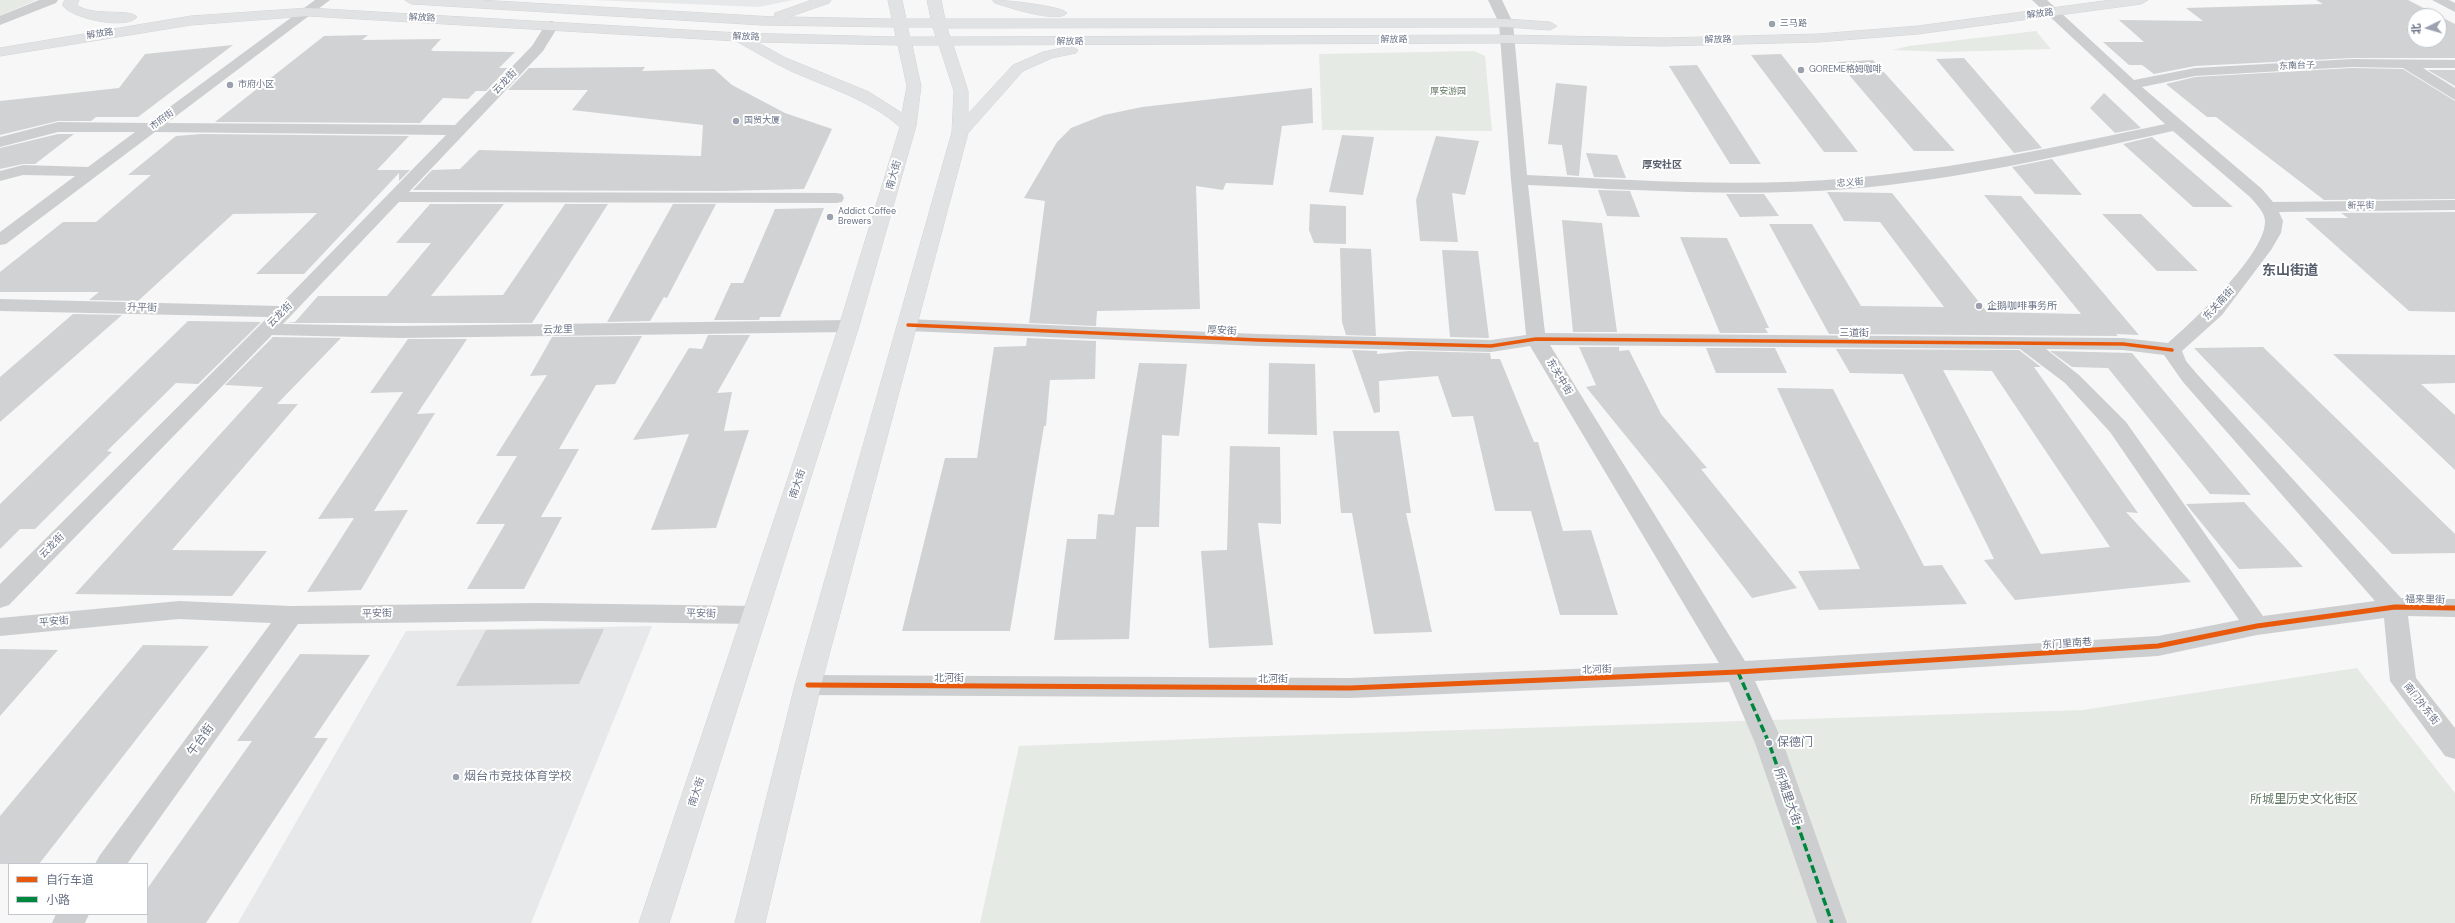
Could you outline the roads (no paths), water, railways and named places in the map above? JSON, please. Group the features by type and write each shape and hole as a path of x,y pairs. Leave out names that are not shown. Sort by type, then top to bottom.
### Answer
{"main road":[{"path":"72,0 70,6 75,12 98,16 130,17"},
{"name":"解放路","path":"412,0 901,32 1119,42 1506,31"},
{"path":"762,22 794,12 824,0"},
{"name":"南大街","path":"654,923 849,326 908,126 914,86 895,0"},
{"path":"750,923 808,685 960,132 961,91 934,0"},
{"path":"1000,0 1028,9 1071,14"},
{"name":"解放路","path":"943,33 970,24 1312,24 1506,31 1663,42 1818,38 1918,30 2044,3 2141,0"},
{"name":"解放路","path":"75,24 243,2"},
{"name":"解放路","path":"0,52 92,35 178,22 274,12 308,12 552,25 738,37 901,32"},
{"path":"970,24 1013,18 1071,14 1225,15 1312,24"},
{"path":"738,37 782,61 871,98 892,111 908,126"},
{"path":"960,132 1018,68 1048,55 1119,42"}],"street":[{"path":"0,21 51,0"},
{"name":"市府街","path":"0,240 323,0"},
{"path":"1495,0 1506,31"},
{"path":"2439,0 2455,8"},
{"name":"东关南街","path":"2044,3 2176,126 2256,193 2268,207 2274,221 2272,233 2265,246 2215,311 2172,350"},
{"name":"云龙街","path":"0,599 284,312 395,197 538,48 552,25"},
{"name":"东关中街","path":"1506,31 1519,180 1536,340 1738,672"},
{"name":"东南台子","path":"2131,85 2195,72 2352,63 2408,65 2455,64"},
{"path":"2408,65 2455,95"},
{"name":"忠义街","path":"1519,180 1655,186 1754,186 1887,180 2052,153 2176,126"},
{"path":"0,142 58,127 459,130"},
{"path":"0,176 23,170 92,172"},
{"path":"395,197 836,198"},
{"name":"新平街","path":"2268,207 2455,205"},
{"name":"升平街","path":"0,305 284,312"},
{"name":"厚安街","path":"908,325 1258,340 1491,346 1536,340"},
{"name":"云龙里","path":"266,329 400,332 849,326"},
{"name":"三道街","path":"1536,340 2123,344 2172,350"},
{"path":"2026,343 2072,379 2118,426 2257,626"},
{"path":"2172,350 2178,362 2190,378 2395,607"},
{"name":"东门里南巷","path":"1738,672 2158,646 2257,626 2395,607"},
{"name":"福来里街","path":"2395,607 2455,608"},
{"name":"南门外东街","path":"2395,607 2403,681 2455,748"},
{"name":"平安街","path":"0,627 179,610 291,615 538,612 755,615"},
{"name":"午台街","path":"111,863 291,615"},
{"name":"北河街","path":"808,685 1350,688 1738,672"},
{"name":"所城里大街","path":"1738,672 1769,743 1832,923"},
{"path":"67,923 73,915"}],"place":[{"name":"三马路","path":"1772,24"},
{"name":"GOREME格姆咖啡","path":"1801,70"},
{"name":"市府小区","path":"230,85"},
{"name":"国贸大厦","path":"736,121"},
{"name":"Addict Coffee Brewers","path":"830,217"},
{"name":"企鹅咖啡事务所","path":"1979,306"},
{"name":"保德门","path":"1769,743"},
{"name":"烟台市竞技体育学校","path":"456,777"}],"district":[{"name":"厚安社区","path":"1662,165"},
{"name":"东山街道","path":"2290,271"}],"park label":[{"name":"厚安游园","path":"1448,92"},
{"name":"所城里历史文化街区","path":"2304,800"}]}
